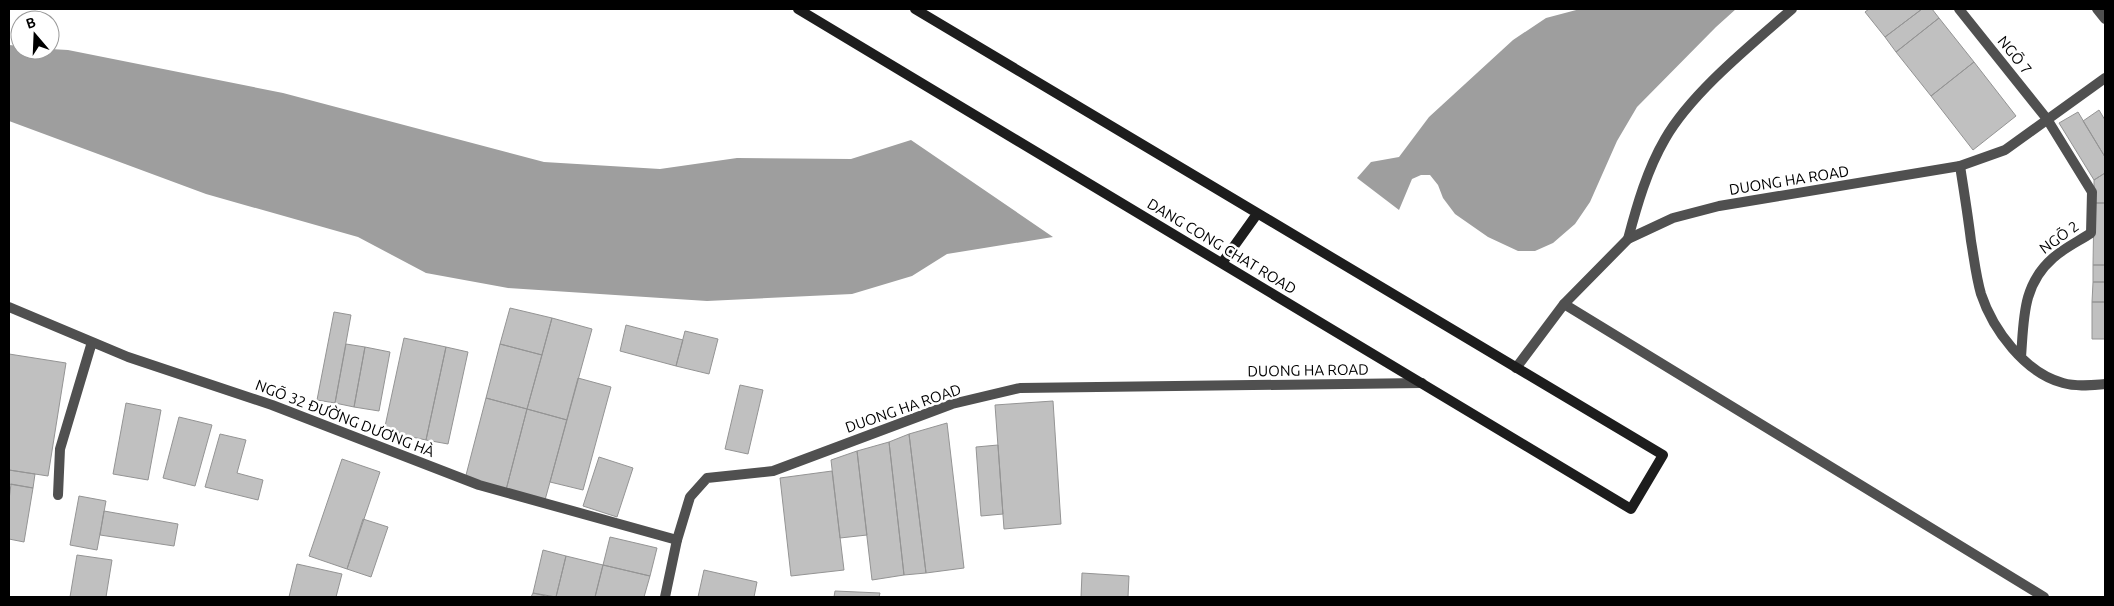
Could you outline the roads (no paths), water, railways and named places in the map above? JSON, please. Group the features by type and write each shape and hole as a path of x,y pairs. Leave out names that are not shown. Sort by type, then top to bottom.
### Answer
{"main road":[{"name":"DANG CONG CHAT ROAD","path":"798,9 1631,510 1663,456 1516,368"},
{"path":"915,9 1516,368"},
{"path":"1222,263 1257,214"}],"street":[{"path":"1628,239 1650,171 1665,138 1716,78 1792,9"},
{"name":"NGÕ 7","path":"1959,9 2048,119"},
{"path":"2097,9 2105,19"},
{"name":"DUONG HA ROAD","path":"1516,368 1564,304 1628,239 1673,218 1719,206 1960,166 2005,150 2105,78"},
{"name":"NGÕ 2","path":"2021,357 2028,295 2038,273 2054,257 2092,233 2092,192 2048,119"},
{"path":"1960,166 1981,293 1992,319 2021,357 2046,377 2064,383 2087,386 2105,384"},
{"path":"1564,304 2044,597"},
{"name":"NGÕ 32 ĐƯỜNG DƯƠNG HÀ","path":"9,307 128,357 272,405 479,484 677,540"},
{"path":"58,495 60,449 92,342"},
{"name":"DUONG HA ROAD","path":"665,597 677,540 690,497 707,478 773,471 952,404 1020,388 1422,383"}]}
